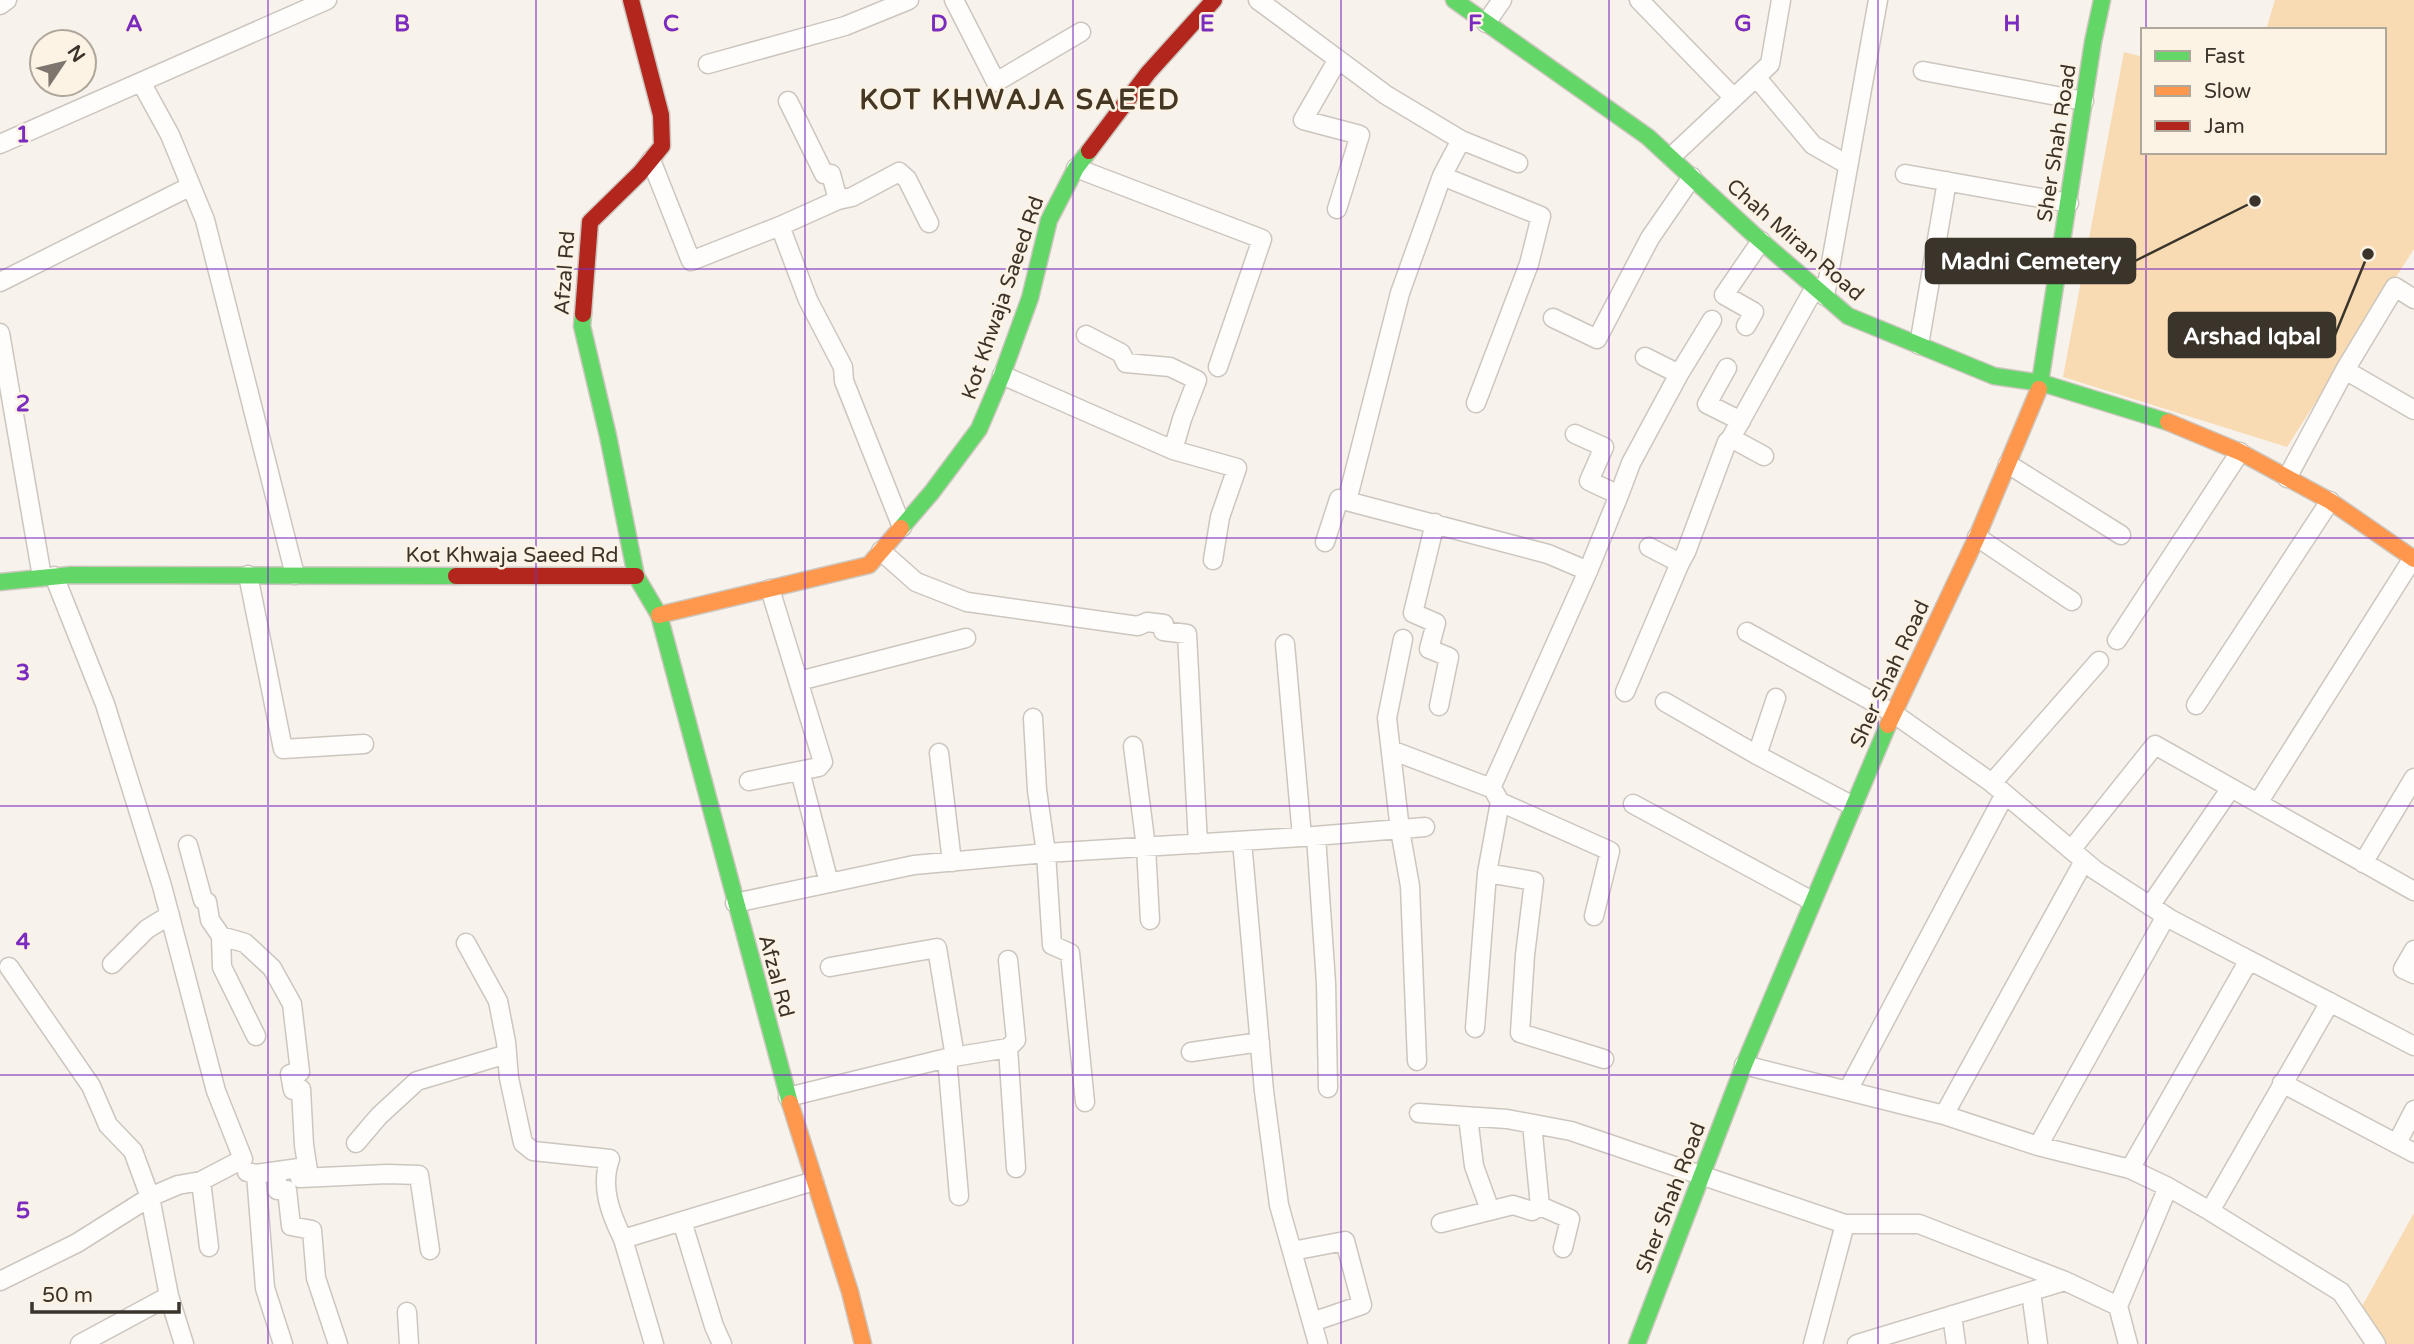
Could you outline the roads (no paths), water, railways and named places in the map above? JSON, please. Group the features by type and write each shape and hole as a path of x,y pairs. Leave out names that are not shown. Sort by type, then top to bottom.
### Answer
{"street":[{"path":"0,5 7,0"},
{"path":"0,144 327,0"},
{"name":"Afzal Rd","path":"631,0 662,115 662,146 590,222 582,326 608,436 636,576"},
{"path":"708,64 845,26 909,0"},
{"path":"954,0 996,82 1081,32"},
{"name":"Kot Khwaja Saeed Rd","path":"0,582 48,577 248,575 636,576 659,615 869,565 979,429 1030,298 1049,220 1076,168 1148,73 1213,0"},
{"path":"1258,0 1386,94 1461,140 1518,163"},
{"name":"Chah Miran Road","path":"1454,0 1648,137 1761,241 1848,316 1994,376 2042,383 2156,417 2240,452 2330,501 2413,559"},
{"path":"1486,23 1502,0"},
{"path":"1639,0 1734,98"},
{"path":"1671,157 1770,64 1781,0"},
{"path":"1625,692 1686,552 1727,442 1820,291 1848,165 1878,0"},
{"name":"Sher Shah Road","path":"1637,1344 1744,1065 1812,901 1893,713 1977,537 2042,383 2098,1"},
{"path":"1337,209 1360,135 1303,120 1338,60"},
{"path":"1923,71 2084,101"},
{"path":"1756,77 1813,145 1848,165"},
{"path":"141,82 170,135 205,220 295,575"},
{"path":"789,101 824,174 831,174 838,200"},
{"path":"1347,501 1400,293 1442,176 1461,140"},
{"path":"651,160 691,261 838,200 852,197 899,172 907,179 929,223"},
{"path":"1076,168 1262,239 1218,367"},
{"path":"1905,174 2069,203"},
{"path":"1442,176 1541,216 1529,264 1476,403"},
{"path":"1553,318 1597,339 1650,238 1692,177"},
{"path":"1919,345 1947,181"},
{"path":"0,282 191,186"},
{"path":"780,226 808,300 843,367 844,381 902,527"},
{"path":"1746,326 1754,312 1724,295 1761,241"},
{"path":"2287,478 2345,370 2395,286 2414,299"},
{"path":"1475,1028 1495,795 1631,463 1712,320"},
{"path":"0,333 48,577 105,704 170,915 216,1091 243,1159 201,1181 178,1185 150,1197 77,1243 3,1274"},
{"path":"1086,335 1121,353 1126,363 1170,367 1197,380 1174,450"},
{"path":"1645,357 1679,374"},
{"path":"1727,368 1707,404 1741,421"},
{"path":"2345,370 2414,410"},
{"path":"1002,375 1174,450 1237,468 1220,517 1213,560"},
{"path":"1575,434 1604,447 1589,481 1619,495"},
{"path":"1731,438 1764,456"},
{"path":"2118,640 2240,452"},
{"path":"2008,464 2121,535"},
{"path":"1325,542 1339,499 1548,554 1588,571"},
{"path":"2196,705 2330,501"},
{"path":"1435,523 1413,613 1436,623 1429,649 1448,657 1439,706"},
{"path":"1977,537 2072,601"},
{"path":"1649,547 1680,563"},
{"path":"881,551 916,582 967,602 1138,626 1147,622 1164,624 1163,631 1187,634 1198,844"},
{"path":"2258,803 2413,559"},
{"path":"248,575 283,749 364,744"},
{"path":"749,781 819,767 823,762 770,589"},
{"name":"Afzal Rd","path":"659,615 788,1097 850,1292 863,1344"},
{"path":"1747,632 1893,713 1999,788 2078,856 2166,916 2414,1046"},
{"path":"799,681 966,638"},
{"path":"1403,639 1387,718 1400,830 1410,886 1417,1061"},
{"path":"1284,644 1326,983 1328,1088"},
{"path":"1848,1090 1999,788 2099,660"},
{"path":"1757,755 1776,698"},
{"path":"1665,702 1853,806"},
{"path":"1033,718 1052,945 1070,953 1085,1102"},
{"path":"1944,1115 2078,856 2155,745 2414,891"},
{"path":"1133,746 1146,847 1150,920"},
{"path":"1391,750 1495,795 1610,851 1594,916"},
{"path":"939,753 952,862"},
{"path":"800,771 829,883"},
{"path":"2363,863 2414,778"},
{"path":"2150,906 2231,788"},
{"path":"1633,804 1812,901"},
{"path":"735,903 914,865 1046,853 1425,827"},
{"path":"1242,841 1260,1042 1279,1205 1318,1344"},
{"path":"188,845 203,900 207,902 210,920 221,936 222,967 256,1036"},
{"path":"1487,873 1534,881 1525,955 1520,1033 1604,1059"},
{"path":"112,964 147,929 170,915"},
{"path":"2038,1146 2166,916"},
{"path":"221,936 245,943 272,968 292,1004 300,1072 290,1074 293,1090 301,1089 309,1177"},
{"path":"466,943 498,1001 509,1078 523,1143 533,1151 610,1158 605,1173 605,1190 623,1239 654,1344"},
{"path":"830,967 937,948 951,1058 959,1196"},
{"path":"2414,950 2403,969 2414,974"},
{"path":"788,1097 951,1058 1008,1048 1016,1040 1008,960"},
{"path":"2130,1169 2249,960"},
{"path":"9,967 91,1086 108,1125 133,1151 150,1197 169,1296 184,1344"},
{"path":"2210,1211 2330,1002"},
{"path":"1191,1052 1260,1042"},
{"path":"1008,1048 1016,1168"},
{"path":"356,1143 379,1116 417,1081 507,1054"},
{"path":"1744,1065 1944,1115 2038,1146 2130,1169 2210,1211 2341,1292 2376,1344"},
{"path":"2282,1083 2414,1153"},
{"path":"2397,1143 2414,1110"},
{"path":"1419,1113 1507,1119 1571,1131 1846,1224 1919,1224 2066,1281 2118,1306"},
{"path":"1468,1117 1474,1166 1490,1210"},
{"path":"1532,1124 1540,1206"},
{"path":"229,1166 256,1174 299,1168 300,1178 419,1175 430,1250"},
{"path":"277,1171 277,1190 287,1190 291,1226 312,1230 316,1278 338,1344"},
{"path":"256,1174 265,1288 283,1344"},
{"path":"201,1181 209,1248"},
{"path":"623,1239 814,1181"},
{"path":"2128,1344 2118,1306 2168,1187"},
{"path":"1441,1223 1513,1205 1532,1211 1540,1206"},
{"path":"1540,1206 1570,1219 1563,1248"},
{"path":"682,1221 713,1326 722,1344"},
{"path":"1813,1344 1846,1224"},
{"path":"1292,1251 1345,1241 1362,1305 1312,1322"},
{"path":"1865,1343 2066,1281"},
{"path":"2031,1292 2038,1344"},
{"path":"82,1343 169,1296"},
{"path":"407,1312 409,1344"},
{"path":"1952,1315 1956,1344"}],"place":[{"name":"Madni Cemetery","path":"2255,201"},
{"name":"Arshad Iqbal","path":"2368,254"}],"district":[{"name":"KOT KHWAJA SAEED","path":"1020,100"}]}
